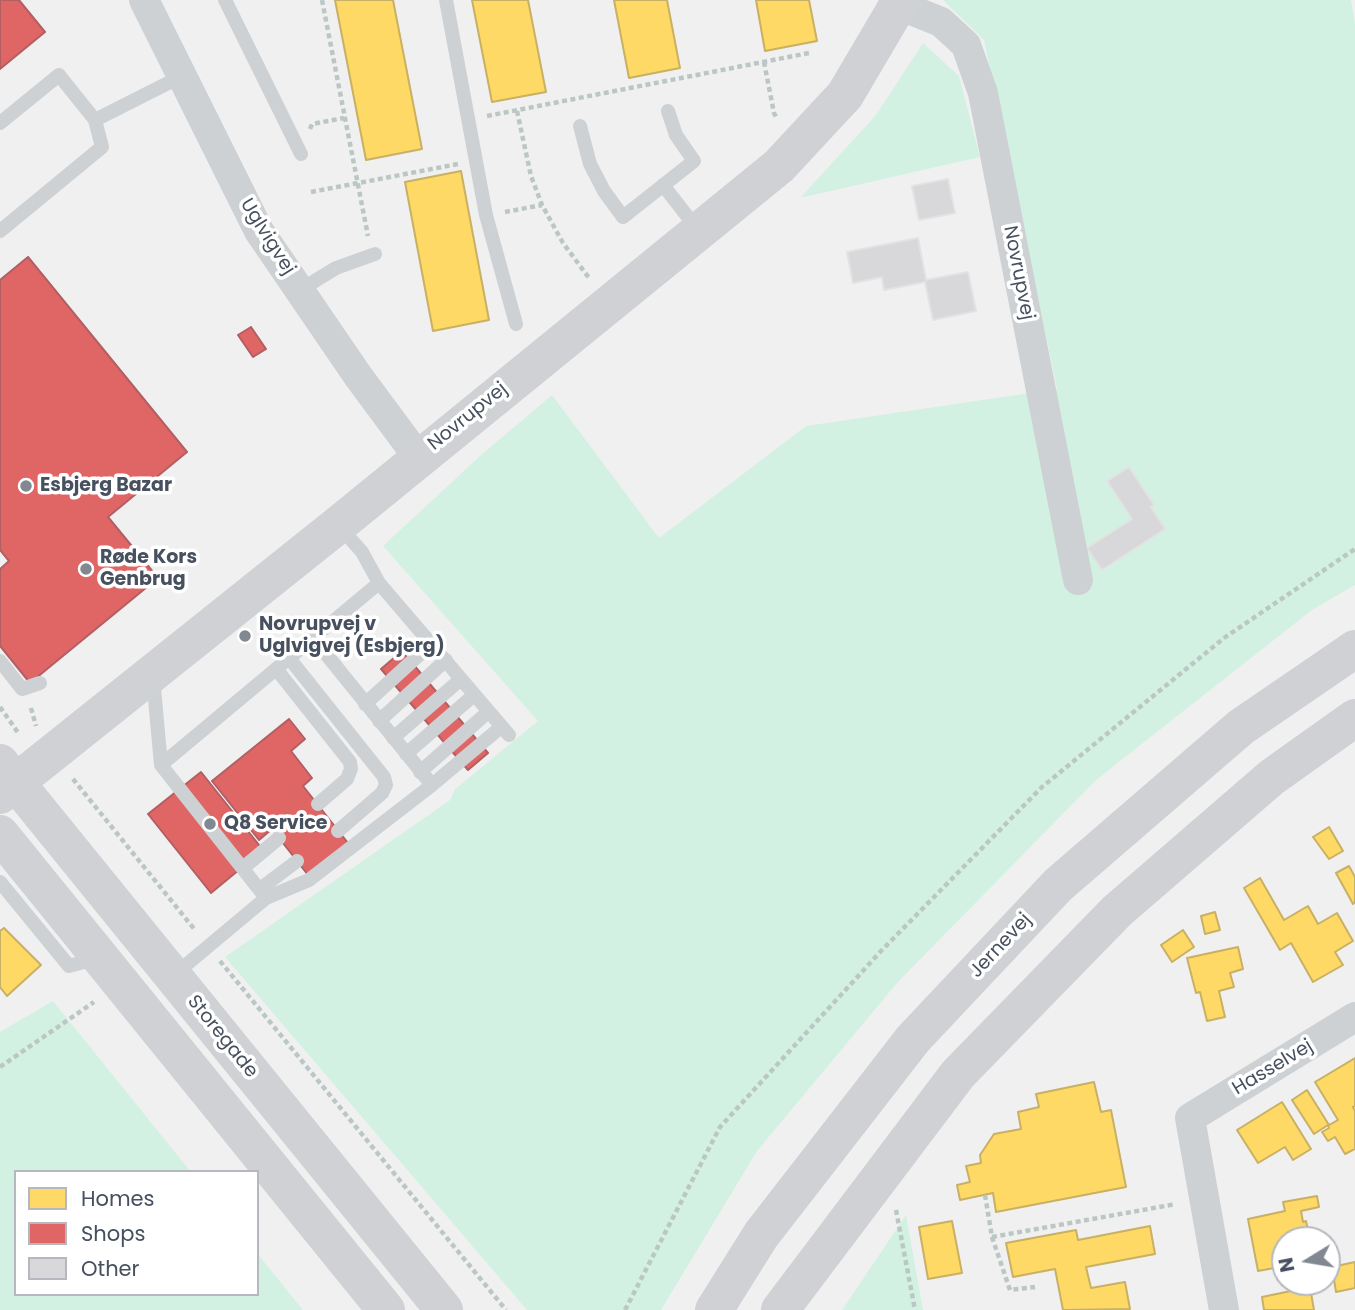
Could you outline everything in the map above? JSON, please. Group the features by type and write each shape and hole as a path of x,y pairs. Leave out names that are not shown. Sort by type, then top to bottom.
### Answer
{"main road":[{"name":"Novrupvej","path":"5,780 52,754 779,166 845,95 900,3"},
{"name":"Jernevej","path":"714,1310 761,1235 913,1039 1058,885 1241,727 1355,649"},
{"path":"780,1310 958,1074 1117,911 1272,777 1355,718"},
{"name":"Storegade","path":"5,780 173,976 444,1310"},
{"path":"0,834 386,1310"}],"street":[{"name":"Uglvigvej","path":"144,0 258,231 358,376 418,457"},
{"name":"Novrupvej","path":"900,3 941,22 966,45 984,93 1078,580"},
{"name":"Hasselvej","path":"1204,1199 1190,1118 1355,1017"},
{"path":"1204,1199 1224,1310"}],"lane":[{"path":"225,0 301,154"},
{"path":"446,0 486,215 516,324"},
{"path":"0,122 59,75 95,120 102,147 0,231"},
{"path":"95,120 182,76"},
{"path":"580,126 590,164 604,191 623,217 694,161 676,135 668,111"},
{"path":"663,186 699,231"},
{"path":"300,290 336,268 374,254"},
{"path":"263,893 309,880 505,731 379,583 362,552 338,525"},
{"path":"161,765 379,583"},
{"path":"313,638 432,785"},
{"path":"365,704 431,643"},
{"path":"289,658 384,777 386,785 382,793 338,831"},
{"path":"379,721 446,660"},
{"path":"0,661 22,689 34,685"},
{"path":"277,670 350,762 348,779 317,804"},
{"path":"153,673 161,765 263,893"},
{"path":"393,738 461,679"},
{"path":"406,754 474,695"},
{"path":"420,772 488,712"},
{"path":"243,869 279,838"},
{"path":"173,976 208,947 297,861"},
{"path":"0,882 69,966 102,957"}],"path":[{"path":"321,0 366,230 374,254"},
{"path":"468,120 809,53"},
{"path":"764,62 774,113 795,149"},
{"path":"517,111 531,176 542,205 563,243 610,304"},
{"path":"301,154 312,124 344,118"},
{"path":"311,192 476,160"},
{"path":"486,215 542,205"},
{"path":"625,1310 720,1127 882,950 1042,787 1224,638 1355,550"},
{"path":"34,685 34,723 52,754 506,1310"},
{"path":"0,1067 101,997"},
{"path":"888,1167 915,1310"},
{"path":"985,1195 992,1237 1010,1290 1035,1287"},
{"path":"992,1237 1204,1199"},
{"path":"909,1310 914,1302"}],"green space":[{"path":"943,0 1351,0 1355,24 1355,585 1312,610 1096,780 897,983 757,1151 661,1310 527,1310 225,957 450,800 455,789 538,721 383,546 480,456 552,395 659,538 806,426 1057,389 984,40"},
{"path":"923,43 959,76 980,157 800,198 876,115"},
{"path":"53,1001 189,1170 14,1170 14,1296 259,1296 259,1255 303,1310 0,1310 0,1032"},
{"path":"906,1215 923,1310 842,1310"}],"building: Homes":[{"path":"335,0 393,0 422,149 366,160"},
{"path":"472,0 528,0 546,92 492,102"},
{"path":"614,0 667,0 680,68 629,78"},
{"path":"756,0 809,0 817,41 765,51"},
{"path":"461,171 489,320 433,331 405,182"},
{"path":"1329,827 1343,851 1329,859 1313,837"},
{"path":"1349,866 1355,877 1353,904 1336,873"},
{"path":"1260,878 1284,920 1308,906 1318,924 1337,913 1353,941 1335,952 1343,965 1313,982 1291,943 1280,950 1244,888"},
{"path":"1215,912 1220,930 1205,934 1201,916"},
{"path":"4,928 41,965 7,996 0,987 0,931"},
{"path":"1183,930 1194,947 1172,962 1161,945"},
{"path":"1238,947 1243,969 1230,973 1234,987 1219,991 1225,1017 1207,1021 1200,992 1196,993 1187,958"},
{"path":"1355,1058 1355,1149 1345,1154 1335,1137 1328,1141 1322,1132 1329,1128 1328,1125 1314,1134 1292,1100 1307,1090 1329,1125 1338,1120 1315,1082"},
{"path":"1094,1082 1101,1112 1111,1110 1126,1187 996,1212 993,1193 960,1200 957,1185 970,1182 966,1166 981,1163 980,1155 994,1134 1021,1129 1018,1112 1039,1107 1036,1094"},
{"path":"1282,1102 1311,1149 1293,1160 1285,1147 1258,1163 1237,1130"},
{"path":"1317,1196 1319,1207 1301,1211 1303,1222 1306,1221 1307,1226 1271,1226 1271,1269 1258,1271 1248,1219 1285,1211 1283,1202"},
{"path":"952,1221 962,1273 928,1279 919,1227"},
{"path":"1150,1226 1155,1254 1086,1267 1091,1288 1125,1282 1130,1309 1063,1310 1055,1269 1013,1277 1006,1243 1076,1230 1078,1240"},
{"path":"1355,1262 1355,1288 1341,1291 1341,1265"},
{"path":"1312,1296 1314,1310 1264,1310 1262,1297"}],"building: Shops":[{"path":"0,0 19,0 45,32 0,69"},
{"path":"28,257 187,452 108,517 158,578 30,683 0,646 0,569 9,561 0,550 0,280"},
{"path":"251,327 266,349 253,357 238,335"},
{"path":"402,651 488,753 468,770 381,669"},
{"path":"289,719 305,739 291,751 312,778 303,786 348,843 308,875 272,829 259,840 212,781"},
{"path":"201,772 263,850 211,893 148,814"}],"building: Other":[{"path":"948,179 955,213 919,220 912,186"},
{"path":"918,238 926,280 968,272 976,311 933,320 925,282 884,290 882,277 853,283 847,252"},
{"path":"1129,467 1154,505 1151,507 1165,529 1102,570 1087,548 1132,519 1107,481"}],"place":[{"name":"Esbjerg Bazar","path":"26,486"},
{"name":"Røde Kors Genbrug","path":"86,569"},
{"name":"Novrupvej v Uglvigvej (Esbjerg)","path":"245,636"},
{"name":"Q8 Service","path":"210,824"}]}
